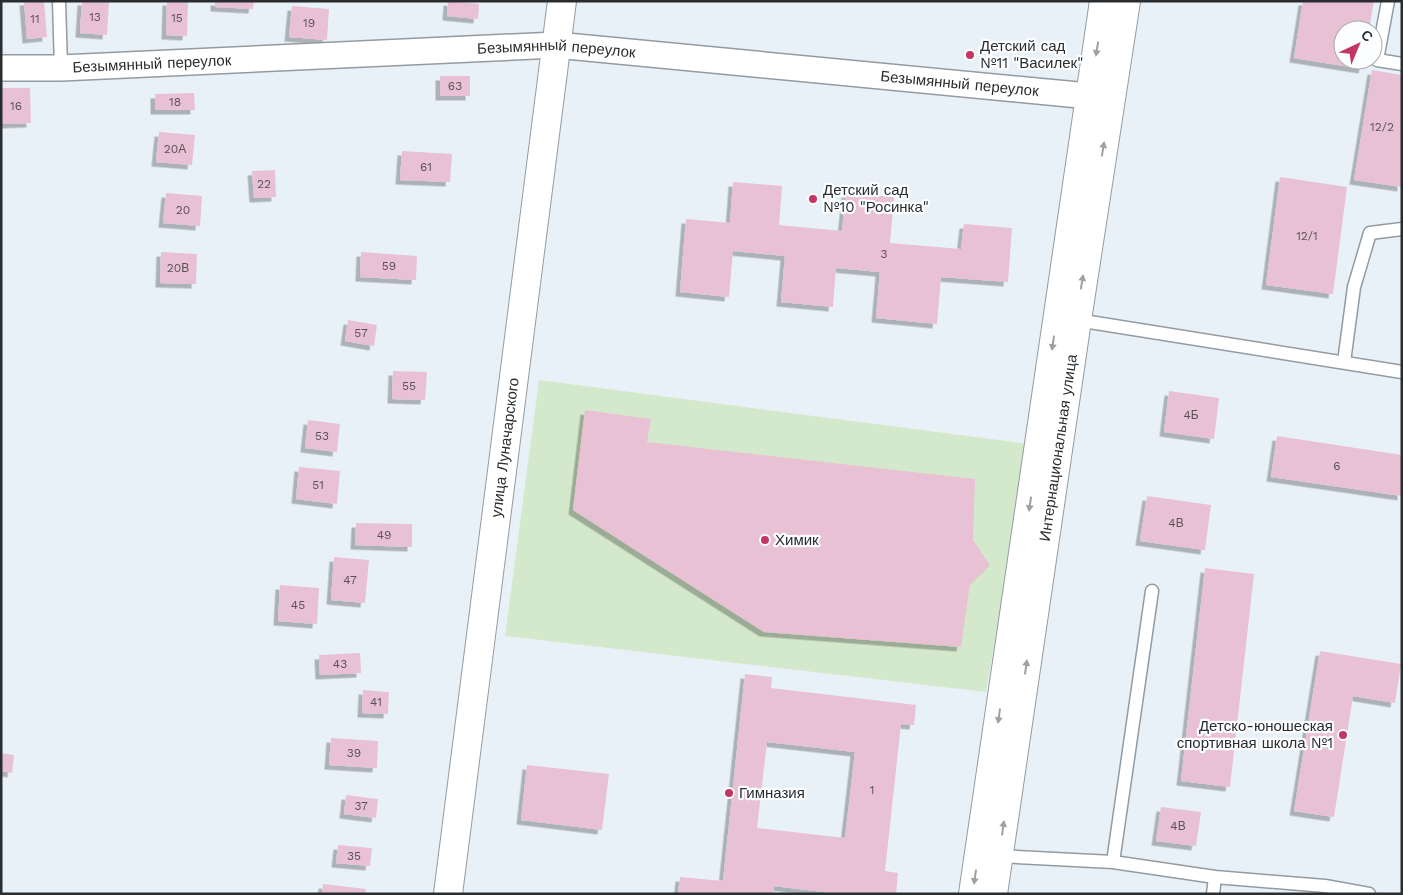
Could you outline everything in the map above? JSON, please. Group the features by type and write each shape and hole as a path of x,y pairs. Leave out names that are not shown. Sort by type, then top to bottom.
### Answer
{"street":[{"name":"улица Луначарского","path":"448,894 562,1"},
{"name":"Интернациональная улица","path":"993,894 1076,320 1100,97 1104,1"},
{"name":"Интернациональная улица","path":"972,894 1100,97 1126,1"},
{"name":"Безымянный переулок","path":"1,68 61,68 556,45 1100,97"}],"lane":[{"path":"59,1 61,68"},
{"path":"1388,1 1377,60 1402,64"},
{"path":"1344,362 1354,287 1370,233 1402,228"},
{"path":"1076,320 1402,372"},
{"path":"1112,862 1152,591"},
{"path":"998,856 1112,862 1215,877 1324,886 1369,894"},
{"path":"1213,894 1215,877"}],"green space":[{"name":"Химик","path":"539,380 1029,444 986,692 505,636"}],"building":[{"path":"24,1 44,1 47,37 27,39"},
{"path":"82,1 109,1 107,35 80,33"},
{"path":"167,1 188,1 187,36 166,35"},
{"path":"215,1 254,1 253,9 215,7"},
{"path":"448,1 479,4 478,19 447,16"},
{"path":"1303,1 1374,1 1371,20 1333,20 1333,64 1294,58"},
{"path":"292,6 329,9 327,40 289,37"},
{"path":"1372,70 1402,75 1402,187 1354,180"},
{"path":"440,76 470,76 470,96 440,96"},
{"path":"1,88 30,88 31,123 1,124"},
{"path":"194,93 195,110 155,110 155,94"},
{"path":"159,132 195,135 192,165 156,162"},
{"path":"402,151 452,154 450,182 400,180"},
{"path":"275,170 276,197 254,198 252,171"},
{"path":"1280,177 1347,187 1333,294 1266,285"},
{"path":"733,182 782,186 779,225 842,231 846,193 894,197 890,243 961,249 964,224 1012,228 1008,282 941,277 937,324 876,318 880,272 836,268 833,307 781,302 785,256 733,251 729,297 680,292 686,219 730,223"},
{"path":"166,193 202,196 200,226 163,223"},
{"path":"161,252 197,254 196,284 160,283"},
{"path":"361,252 417,256 416,280 360,277"},
{"path":"348,320 377,325 374,346 345,341"},
{"path":"393,371 427,372 425,400 392,399"},
{"path":"1169,391 1219,398 1214,439 1164,432"},
{"path":"585,410 651,419 647,442 975,479 973,540 990,565 970,584 961,647 764,632 573,510"},
{"path":"308,420 340,424 337,452 305,448"},
{"path":"1277,436 1402,455 1402,496 1271,477"},
{"path":"299,467 340,471 337,504 296,499"},
{"path":"1147,496 1211,505 1205,550 1140,541"},
{"path":"356,523 412,524 412,547 355,545"},
{"path":"334,557 369,560 365,603 331,600"},
{"path":"1205,568 1254,574 1230,787 1181,781"},
{"path":"280,585 319,588 317,624 278,621"},
{"path":"1320,651 1401,664 1395,703 1353,696 1334,817 1294,811"},
{"path":"360,653 361,673 320,675 319,655"},
{"path":"745,674 772,677 771,688 916,705 914,725 901,724 885,871 898,873 896,894 840,894 774,886 774,894 678,894 680,877 723,881","holes":["767,742 855,752 845,838 757,828"]},
{"path":"363,690 389,692 388,714 362,713"},
{"path":"331,738 378,741 377,768 329,765"},
{"path":"1,753 14,755 12,773 1,771"},
{"path":"527,765 609,774 602,830 521,820"},
{"path":"346,795 378,799 376,818 344,814"},
{"path":"1161,807 1201,812 1196,846 1156,841"},
{"path":"338,845 372,848 370,866 336,863"},
{"path":"323,884 366,889 365,894 322,894"}],"place":[{"name":"Детский сад №11 \"Василек\"","path":"970,55"},
{"name":"Детский сад №10 \"Росинка\"","path":"813,199"},
{"name":"Химик","path":"765,540"},
{"name":"Детско-юношеская спортивная школа №1","path":"1343,735"},
{"name":"Гимназия","path":"729,793"}]}
